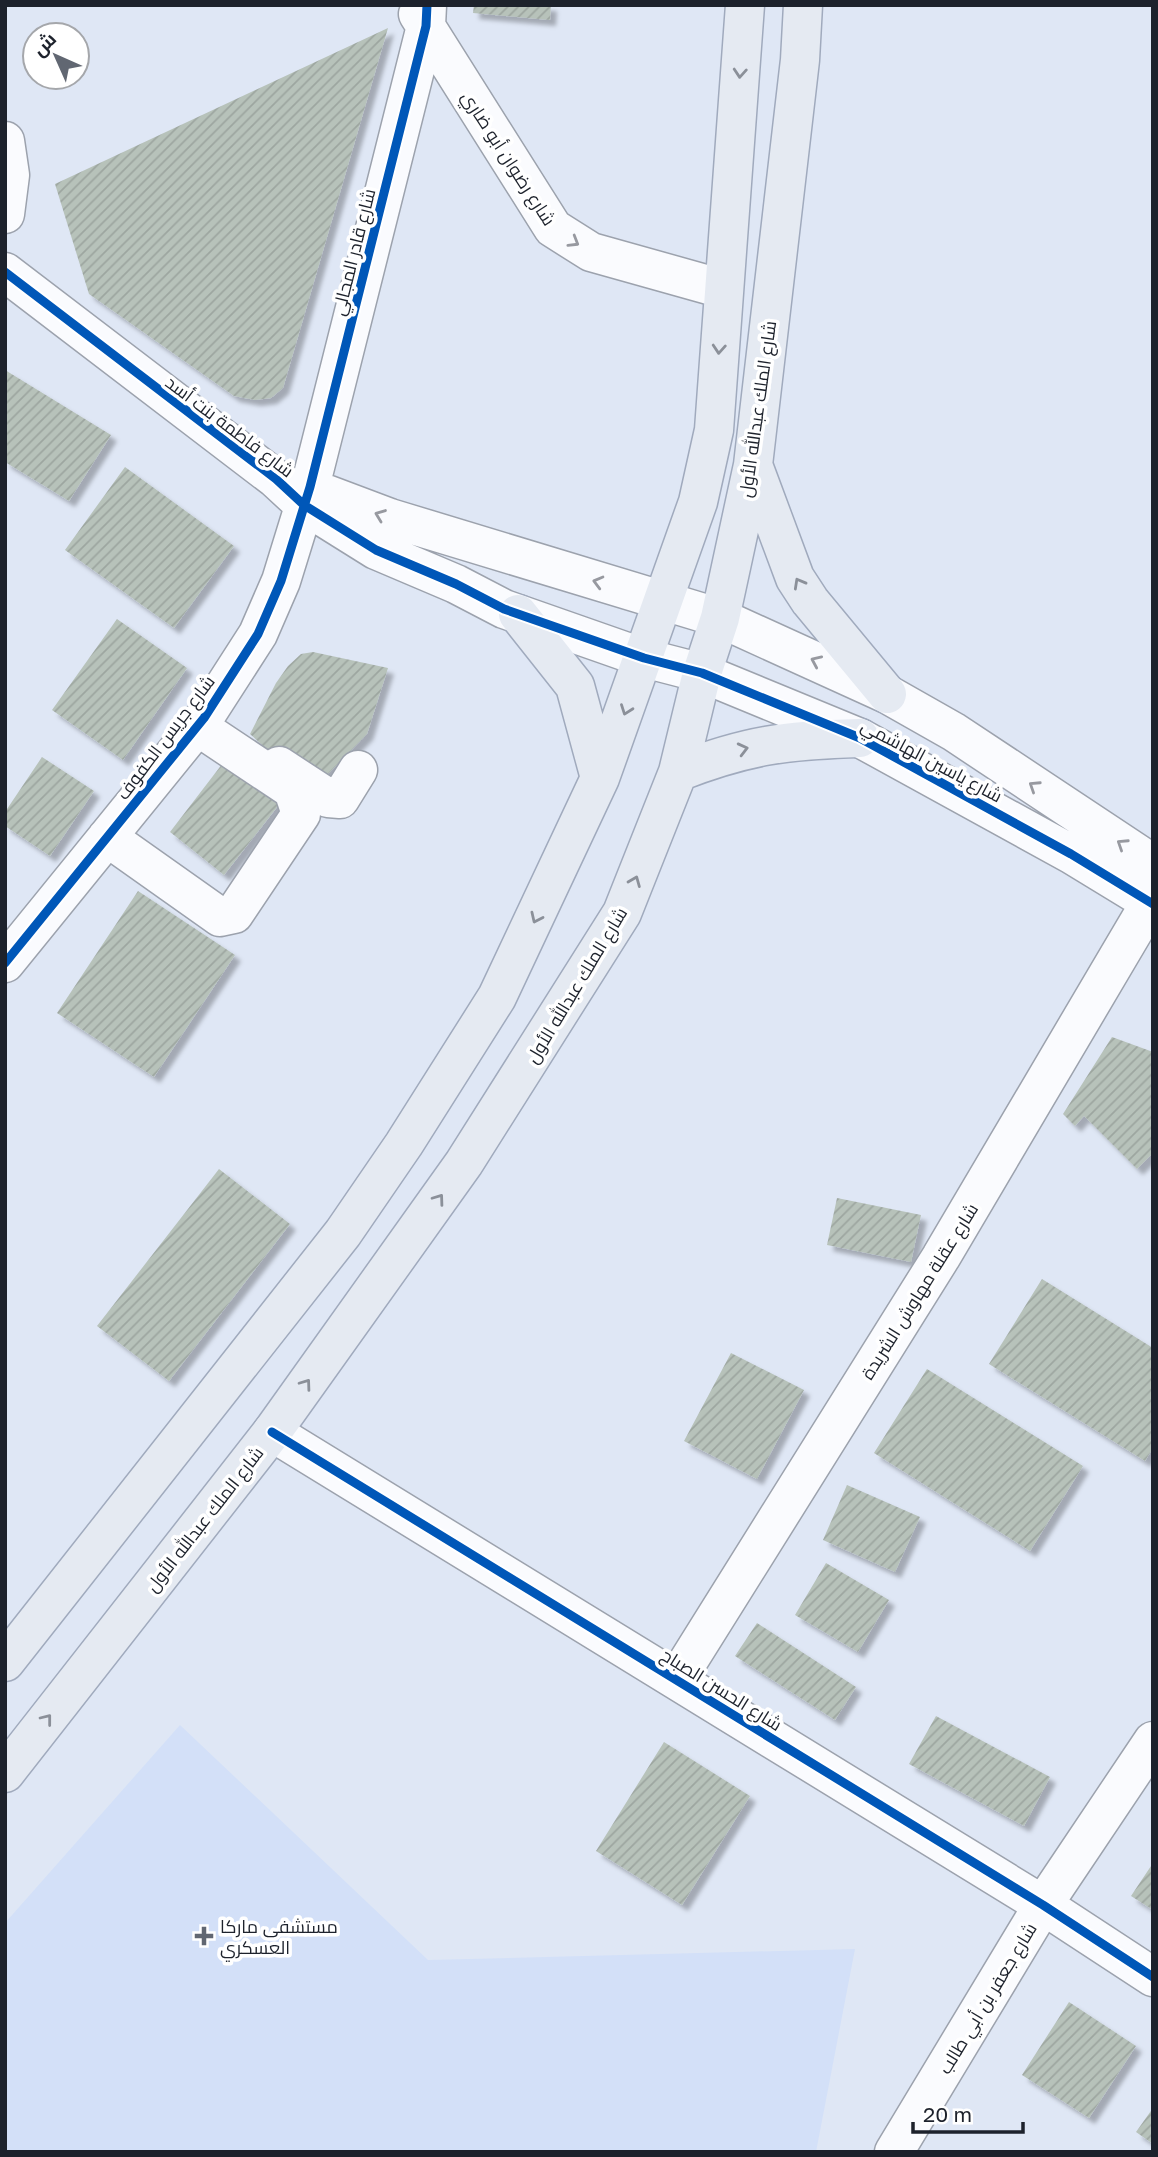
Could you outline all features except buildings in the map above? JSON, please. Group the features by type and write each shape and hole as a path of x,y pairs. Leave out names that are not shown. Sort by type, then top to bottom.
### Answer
{"main road":[{"path":"5,1662 343,1233 404,1144 497,997 600,778 698,502 714,430 745,5"},
{"name":"شارع الملك عبدالله الأول","path":"5,1773 272,1432 464,1163 622,913 678,772 702,673 720,618 753,465 800,60 803,5"},
{"path":"753,465 795,578 810,601 887,694"},
{"path":"518,614 575,686 600,778"},
{"path":"678,772 721,755 770,742 860,738"}],"street":[{"name":"شارع رضوان أبو ضاري","path":"422,12 553,229 591,252 723,289"},
{"name":"شارع قادر المجالي","path":"297,490 422,12"},
{"path":"5,141 10,175 5,214"},
{"name":"شارع فاطمة بنت أسد","path":"5,272 376,550 518,614 644,658"},
{"name":"شارع فاطمة بنت أسد","path":"297,490 556,571 664,599"},
{"name":"شارع جريس الكفوف","path":"5,963 200,722 258,634 281,580 297,490"},
{"name":"شارع ياسين الهاشمي","path":"664,599 720,618 887,694 954,732 1153,864"},
{"name":"شارع ياسين الهاشمي","path":"644,658 702,673 860,738 1152,902"},
{"path":"200,722 328,798 340,799 358,769"},
{"path":"107,837 220,917 234,914 301,814 293,790 200,722"},
{"name":"شارع عقلة مهاوش الشريدة","path":"677,1679 941,1257 1152,902"},
{"name":"شارع الحسن الصباح","path":"272,1432 1043,1905 1153,1977"},
{"name":"شارع جعفر بن أبي طالب","path":"894,2152 1043,1905 1153,1741"}],"shaded area":[{"name":"مستشفى ماركا العسكري","path":"180,1725 428,1960 855,1949 816,2152 5,2152 5,1923"}],"cycle path":[{"path":"5,963 204,718 258,634 281,581 310,487 426,26 427,5"},
{"path":"5,272 276,479 304,505 376,550 456,584 504,609 644,658 702,673 860,738 1071,854 1153,904"},
{"path":"272,1432 1043,1905 1153,1977"}],"place":[{"name":"مستشفى ماركا العسكري","path":"204,1936"}]}
